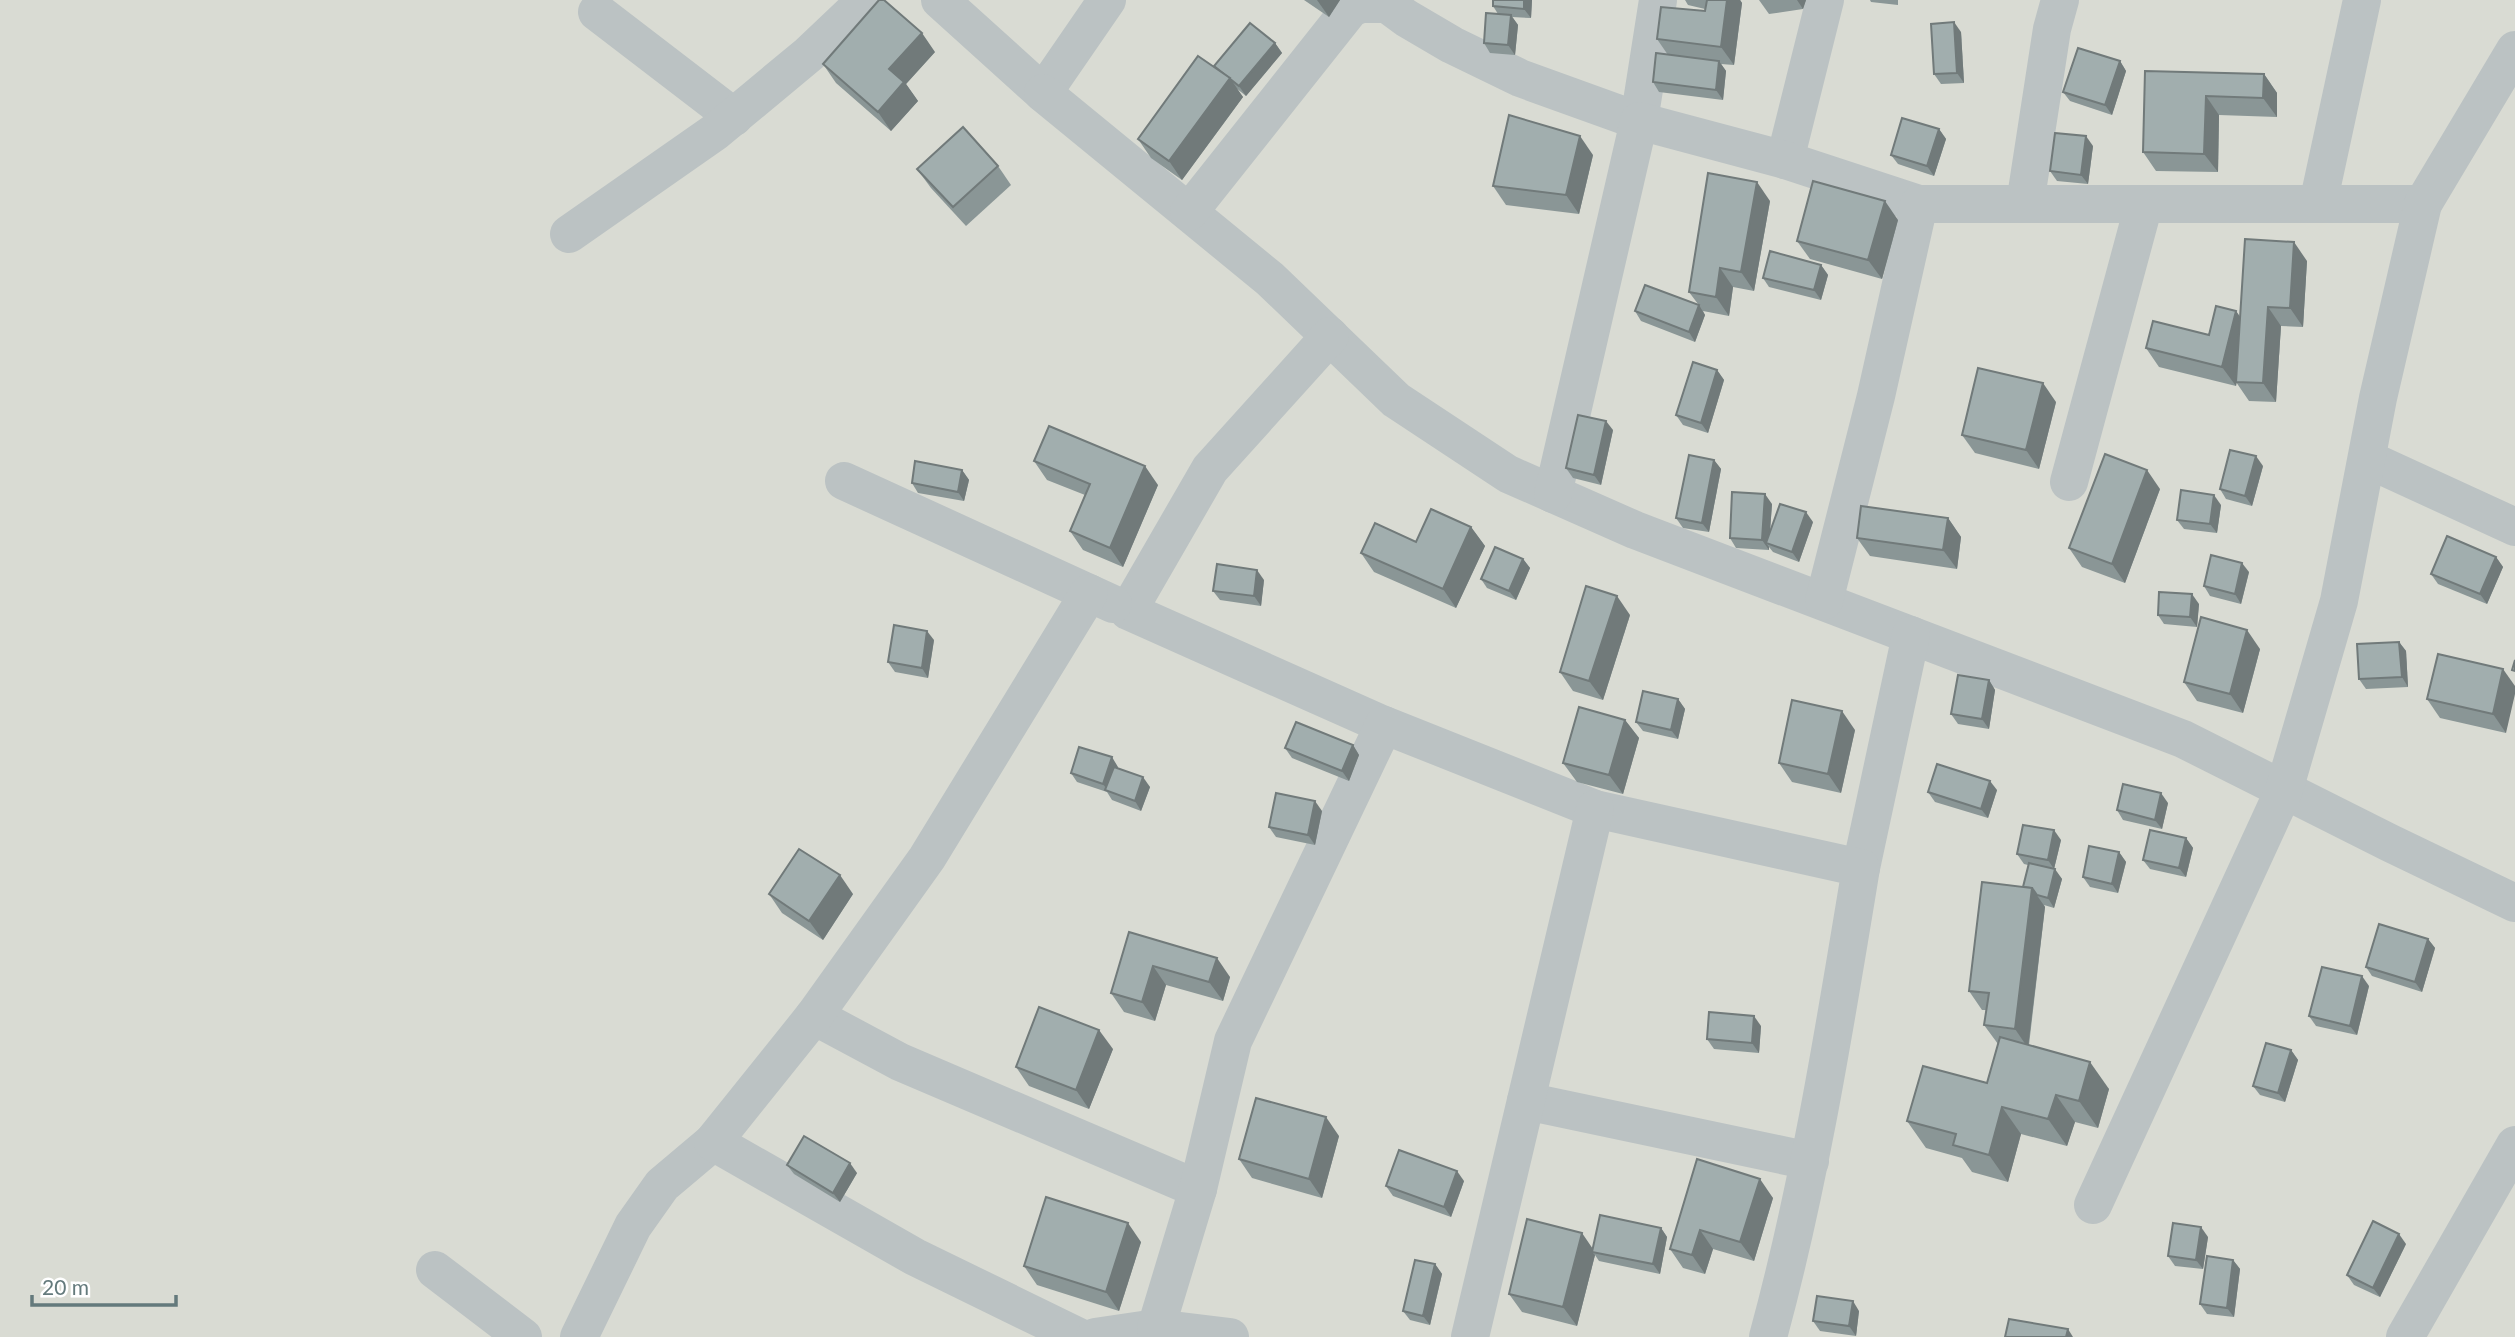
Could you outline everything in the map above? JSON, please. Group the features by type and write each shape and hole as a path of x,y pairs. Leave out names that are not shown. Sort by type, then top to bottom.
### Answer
{"street":[{"path":"569,234 734,117 809,54 866,0"},
{"path":"940,0 1043,93 1270,279 1396,400 1508,474 1635,530 2183,739 2515,903"},
{"path":"1043,93 1107,0"},
{"path":"1553,494 1639,121 1658,0"},
{"path":"1785,160 1825,0"},
{"path":"2025,204 2052,30 2060,0"},
{"path":"2318,204 2362,0"},
{"path":"1189,212 1352,8 1361,4 1387,4 1452,45 1520,78 1639,121 1785,160 1919,204 2423,204"},
{"path":"597,12 734,117"},
{"path":"2093,1205 2284,790 2339,601 2378,398 2423,204 2515,50"},
{"path":"1824,601 1876,396 1919,204"},
{"path":"2070,482 2144,204"},
{"path":"1128,611 1210,469 1330,336"},
{"path":"2367,459 2515,527"},
{"path":"844,481 1384,725 1595,809 1861,868"},
{"path":"579,1337 633,1226 662,1185 713,1142 814,1016 927,858 1089,593"},
{"path":"1768,1337 1810,1161 1861,868 1911,635"},
{"path":"1157,1328 1198,1189 1233,1041 1384,725"},
{"path":"1470,1337 1595,809"},
{"path":"814,1016 900,1062 1198,1189"},
{"path":"1526,1101 1810,1161"},
{"path":"713,1142 915,1257 1079,1337"},
{"path":"2404,1337 2515,1146"},
{"path":"435,1270 523,1337"},
{"path":"1095,1337 1157,1328 1230,1337"}],"shaded area":[{"path":"0,0 2515,0 2515,1337 0,1337"}],"building":[{"path":"879,0 884,0 922,33 889,69 904,82 878,112 823,64"},
{"path":"1493,0 1524,0 1524,9 1493,6"},
{"path":"1707,0 1727,0 1721,47 1657,39 1661,7 1705,11"},
{"path":"1486,13 1511,15 1508,45 1484,43"},
{"path":"1954,22 1957,73 1934,74 1931,24"},
{"path":"1250,23 1275,43 1239,86 1214,66"},
{"path":"2078,48 2120,61 2105,105 2063,92"},
{"path":"1656,53 1719,61 1716,90 1653,82"},
{"path":"1198,56 1230,78 1169,161 1138,139"},
{"path":"2145,71 2264,74 2263,98 2206,96 2204,154 2143,152"},
{"path":"1509,115 1580,136 1566,195 1493,186"},
{"path":"1902,118 1939,129 1927,166 1891,155"},
{"path":"963,127 998,166 953,207 917,169"},
{"path":"2055,133 2086,136 2081,175 2050,171"},
{"path":"1708,173 1757,182 1741,272 1720,268 1716,297 1689,292"},
{"path":"1813,181 1885,201 1868,260 1797,241"},
{"path":"2245,239 2294,242 2290,308 2268,307 2263,383 2236,382"},
{"path":"1770,251 1821,265 1814,290 1763,278"},
{"path":"1645,285 1699,305 1689,332 1635,311"},
{"path":"2216,306 2236,311 2222,367 2146,348 2153,321 2209,335"},
{"path":"1693,362 1717,370 1701,423 1676,415"},
{"path":"1978,368 2043,383 2026,450 1962,435"},
{"path":"1578,415 1606,421 1594,475 1566,468"},
{"path":"1049,426 1145,466 1110,548 1070,531 1090,484 1034,461"},
{"path":"2230,450 2256,456 2245,496 2220,489"},
{"path":"2105,454 2147,470 2112,564 2069,548"},
{"path":"1689,455 1714,460 1702,523 1676,518"},
{"path":"915,461 962,470 958,492 912,483"},
{"path":"2181,490 2214,495 2210,524 2177,520"},
{"path":"1732,492 1765,494 1762,540 1730,538"},
{"path":"1780,504 1806,512 1792,552 1766,543"},
{"path":"1861,506 1948,518 1943,550 1857,538"},
{"path":"1431,509 1471,527 1443,589 1361,553 1375,523 1416,542"},
{"path":"2447,536 2496,557 2480,594 2431,574"},
{"path":"1495,547 1523,559 1509,591 1481,579"},
{"path":"2211,555 2242,563 2235,594 2204,586"},
{"path":"1217,564 1257,570 1254,596 1213,591"},
{"path":"1586,586 1617,596 1589,681 1560,672"},
{"path":"2159,592 2192,594 2190,617 2158,615"},
{"path":"2201,617 2247,630 2230,694 2184,682"},
{"path":"894,625 927,631 922,668 888,662"},
{"path":"2399,642 2402,677 2359,679 2357,644"},
{"path":"2438,654 2503,669 2493,714 2427,699"},
{"path":"1958,675 1989,680 1982,719 1951,714"},
{"path":"1643,691 1678,699 1671,730 1636,722"},
{"path":"1792,700 1842,711 1828,774 1779,763"},
{"path":"1579,707 1625,720 1609,775 1563,763"},
{"path":"1296,722 1353,745 1342,771 1285,748"},
{"path":"1079,747 1112,757 1103,784 1071,773"},
{"path":"1937,764 1990,781 1981,809 1928,792"},
{"path":"1114,767 1143,777 1135,801 1105,790"},
{"path":"2123,784 2161,793 2155,820 2117,810"},
{"path":"1276,793 1315,801 1308,835 1269,827"},
{"path":"2023,825 2054,830 2048,860 2017,854"},
{"path":"2150,830 2186,838 2179,868 2143,860"},
{"path":"2089,846 2119,852 2112,884 2083,877"},
{"path":"799,849 840,875 809,921 769,894"},
{"path":"2029,863 2055,869 2048,898 2037,895 2032,888 2023,887"},
{"path":"1982,882 2032,888 2015,1029 1984,1025 1989,993 1969,991"},
{"path":"2379,924 2428,939 2415,982 2366,967"},
{"path":"1129,932 1217,958 1209,982 1153,966 1142,1002 1111,993"},
{"path":"2322,967 2362,976 2350,1026 2309,1016"},
{"path":"1039,1007 1099,1030 1076,1090 1016,1067"},
{"path":"1709,1012 1754,1016 1752,1043 1707,1039"},
{"path":"2000,1037 2090,1062 2079,1101 2056,1095 2048,1119 2002,1107 1989,1155 1953,1145 1956,1134 1907,1121 1923,1066 1987,1083"},
{"path":"2266,1043 2291,1050 2278,1093 2253,1086"},
{"path":"1256,1098 1326,1117 1309,1179 1239,1159"},
{"path":"804,1136 850,1163 833,1193 787,1165"},
{"path":"1399,1150 1457,1171 1444,1207 1386,1186"},
{"path":"1697,1159 1760,1179 1740,1242 1700,1230 1692,1255 1670,1249"},
{"path":"1046,1197 1128,1223 1106,1292 1024,1266"},
{"path":"1600,1215 1661,1228 1653,1264 1592,1252"},
{"path":"1527,1219 1582,1233 1563,1307 1509,1294"},
{"path":"2373,1221 2399,1234 2373,1288 2347,1275"},
{"path":"2173,1223 2201,1227 2196,1260 2168,1256"},
{"path":"2207,1256 2233,1260 2227,1308 2200,1304"},
{"path":"1415,1260 1435,1264 1423,1316 1403,1311"},
{"path":"1817,1296 1853,1301 1849,1326 1813,1321"},
{"path":"2009,1319 2068,1329 2066,1337 2005,1337"}]}
